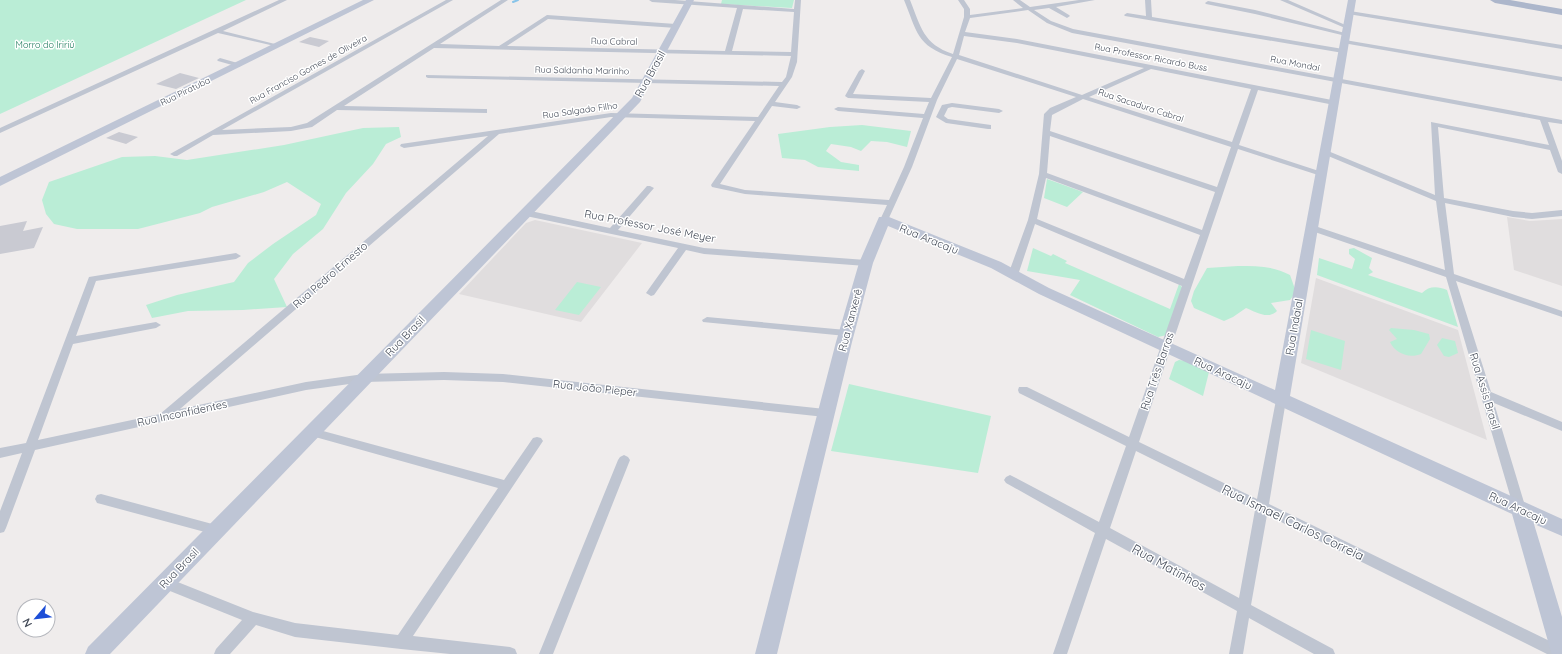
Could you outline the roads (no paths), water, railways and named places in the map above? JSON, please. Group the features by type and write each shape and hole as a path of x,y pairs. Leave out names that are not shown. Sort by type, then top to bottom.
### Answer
{"main road":[{"path":"1495,0 1562,12"}],"street":[{"path":"0,132 284,0"},
{"name":"Rua Piratuba","path":"0,182 370,0"},
{"name":"Rua Franciso Gomes de Oliveira","path":"174,154 450,0"},
{"path":"212,133 303,127 336,108 505,0"},
{"path":"652,0 689,1 798,11"},
{"path":"798,0 795,54 791,70 771,104 715,185 740,192 891,203"},
{"name":"Rua Sacadura Cabral","path":"907,0 926,43 938,51 1321,174"},
{"path":"961,0 967,9 967,17 1051,6 1063,2 1092,0"},
{"name":"Rua Mondaí","path":"1016,0 1049,22 1072,31 1562,122"},
{"path":"1148,0 1149,18"},
{"path":"1282,0 1345,38"},
{"name":"Rua Indaial","path":"1236,654 1352,0"},
{"name":"Rua Brasil","path":"96,654 636,100 689,1"},
{"path":"1208,3 1256,12 1345,38"},
{"path":"728,52 741,6"},
{"path":"1051,6 1067,16"},
{"path":"1350,13 1562,47"},
{"path":"1127,15 1345,38 1562,79"},
{"path":"501,47 547,17 676,26"},
{"name":"Rua Xanxerê","path":"766,654 825,413 866,263 908,167 933,100 955,57 967,17"},
{"path":"216,31 277,46"},
{"name":"Rua Professor Ricardo Buss","path":"963,34 1017,41 1334,103"},
{"name":"Rua Cabral","path":"434,46 795,54"},
{"path":"220,60 239,64"},
{"path":"1013,275 1032,220 1043,174 1046,117 1050,112 1151,68"},
{"path":"862,71 848,96 933,100"},
{"name":"Rua Saldanha Marinho","path":"428,76 784,84"},
{"name":"Rua Três Barras","path":"1060,654 1255,88"},
{"path":"771,104 797,107"},
{"path":"930,108 944,109 952,105 999,111"},
{"path":"336,108 484,111"},
{"path":"838,109 927,116"},
{"path":"944,109 940,117 946,121 988,127"},
{"name":"Rua Salgado Filho","path":"404,146 622,114 761,119"},
{"path":"1543,118 1562,172"},
{"name":"Rua Assis Brasil","path":"1553,148 1434,124 1440,200 1450,275 1562,653"},
{"name":"Rua Pedro Ernesto","path":"163,418 497,132"},
{"path":"1046,132 1219,191"},
{"path":"1325,153 1440,200 1532,216 1562,213"},
{"path":"1043,174 1204,234"},
{"path":"612,231 650,188"},
{"name":"Rua Professor José Meyer","path":"526,213 683,247 718,252 866,263"},
{"name":"Rua Aracaju","path":"884,220 996,266 1281,400 1562,528"},
{"path":"1032,220 1187,284"},
{"path":"1312,228 1562,314"},
{"path":"651,293 683,247"},
{"path":"0,528 92,279 236,256"},
{"path":"707,320 846,334"},
{"path":"69,341 156,326"},
{"name":"Rua João Pieper","path":"364,378 444,376 503,378 825,413"},
{"name":"Rua Inconfidentes","path":"0,452 306,386 364,378"},
{"name":"Rua Ismael Carlos Correia","path":"1023,390 1562,653"},
{"path":"1486,396 1562,427"},
{"path":"312,432 507,486"},
{"path":"401,642 537,441"},
{"path":"546,654 624,460"},
{"name":"Rua Matinhos","path":"1010,480 1328,654"},
{"path":"101,499 216,530"},
{"path":"165,583 253,618 295,630 510,654"},
{"path":"221,654 253,618"}],"waterway":[{"path":"513,2 518,0"}],"park label":[{"name":"Morro do Iririú","path":"45,44"}]}
